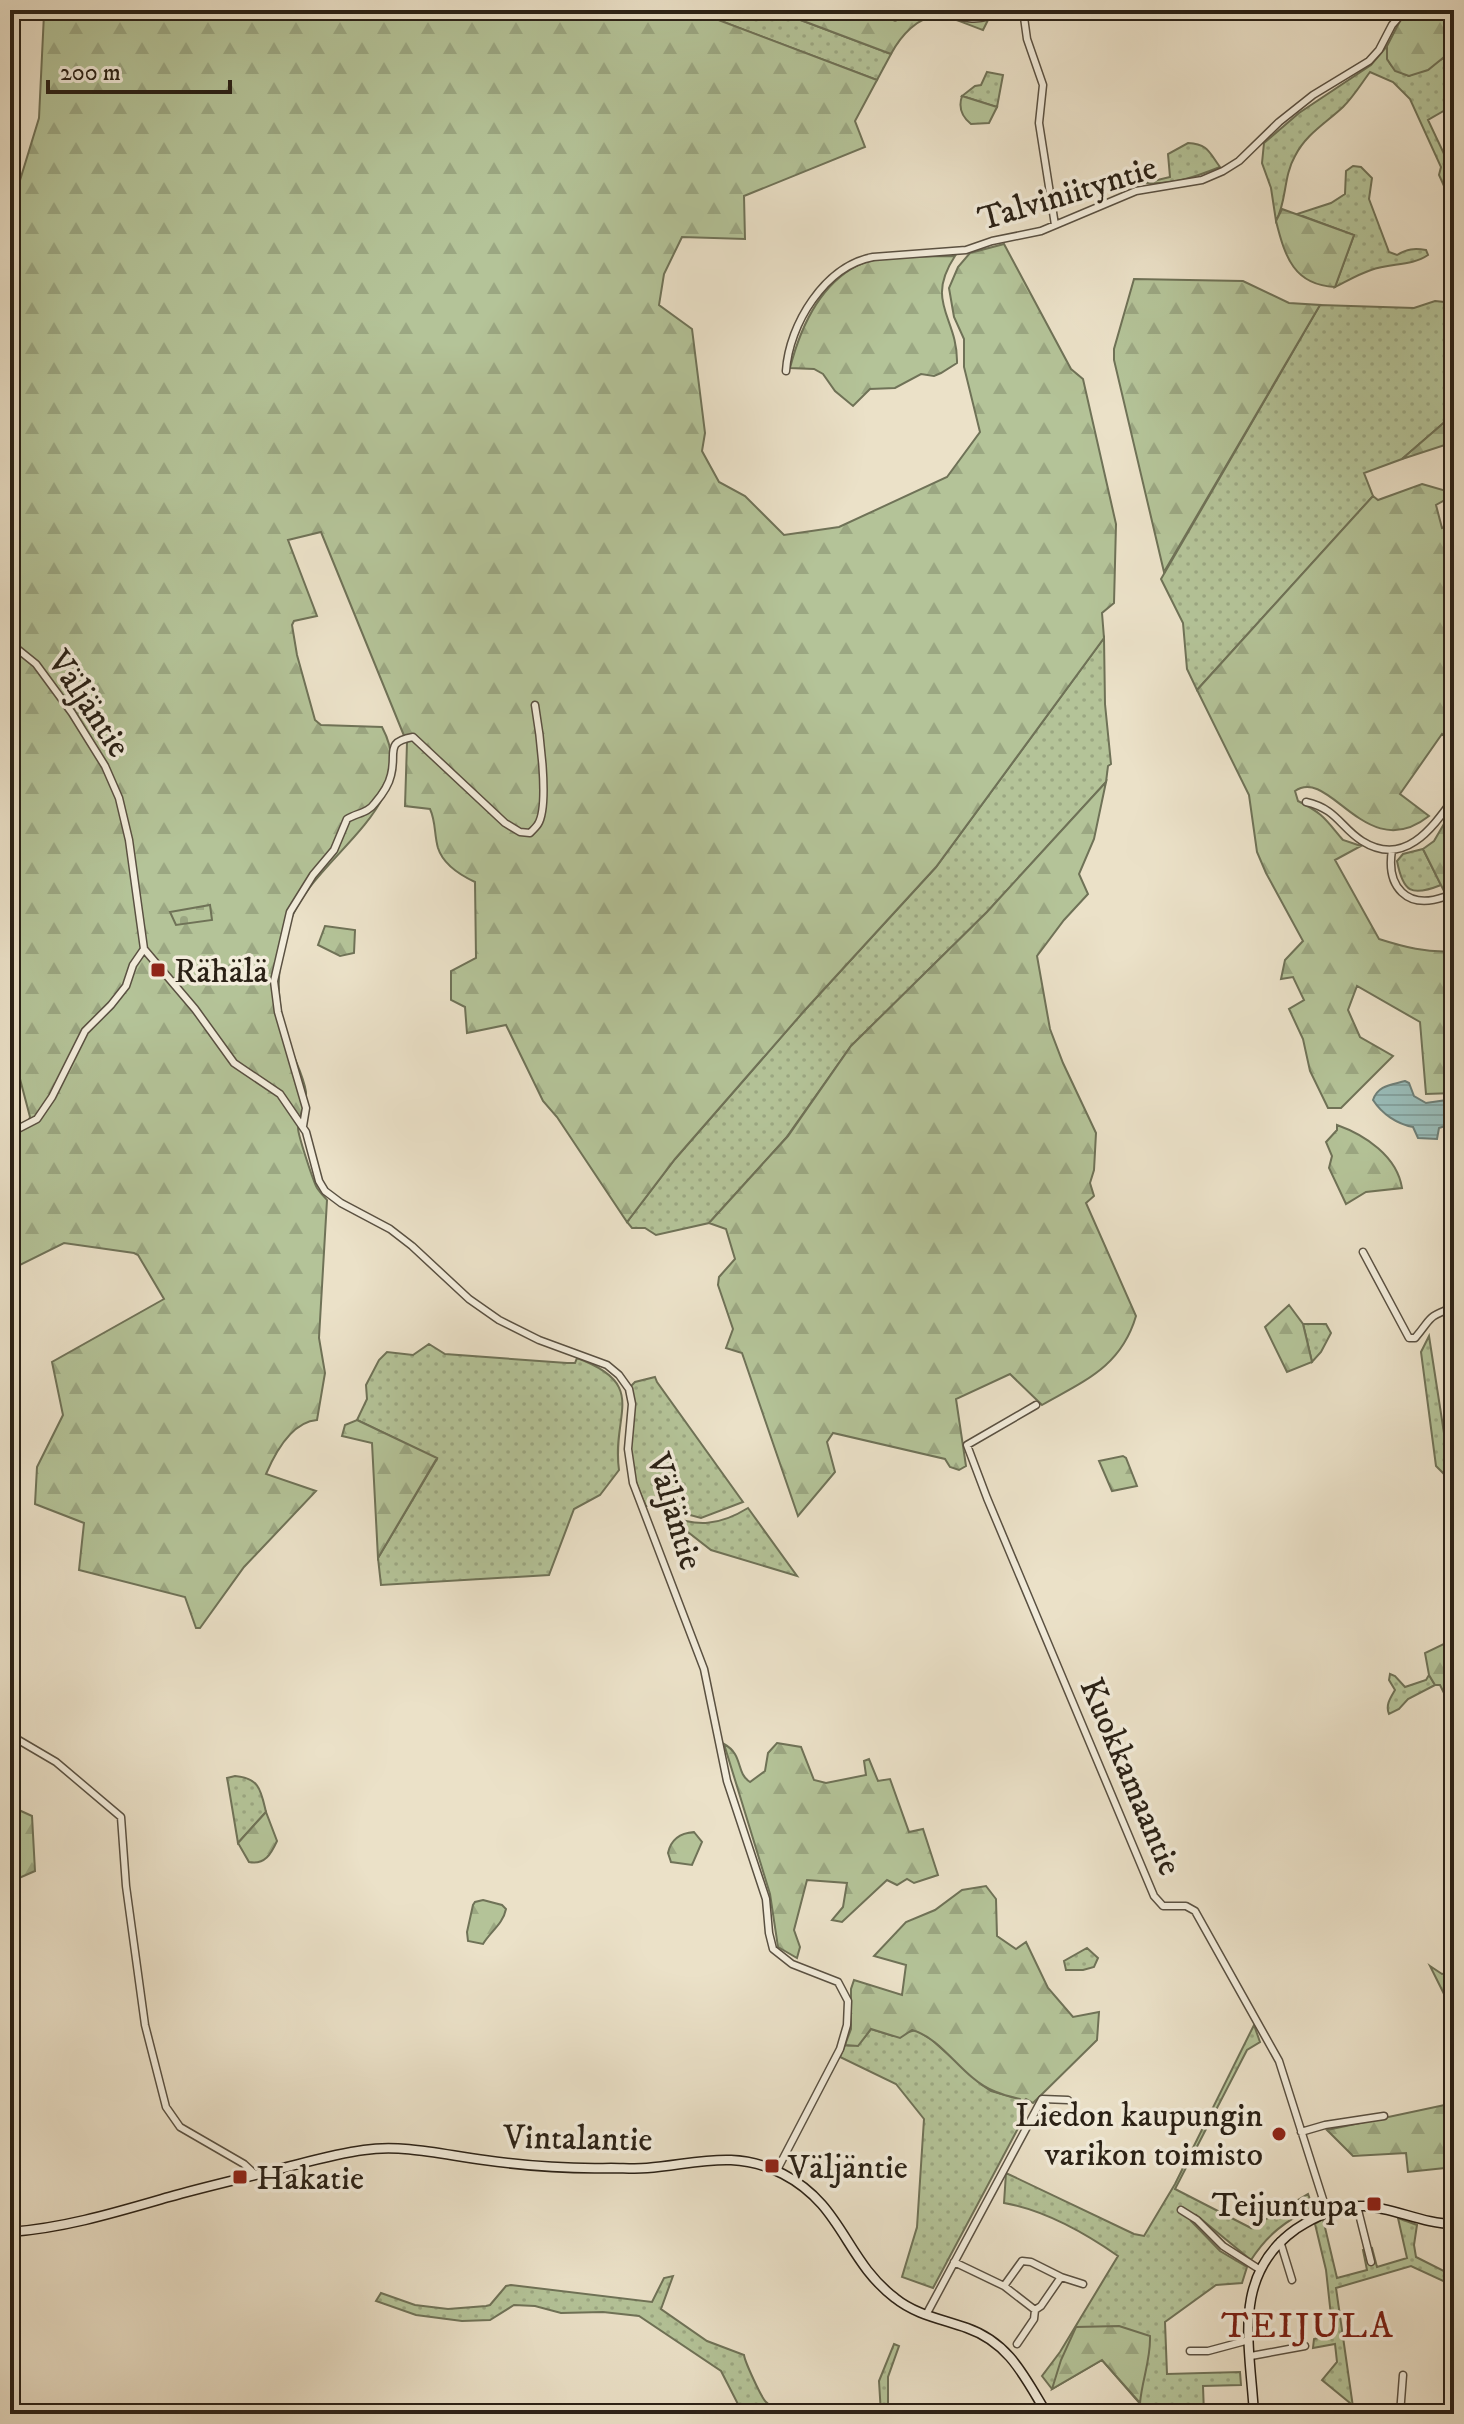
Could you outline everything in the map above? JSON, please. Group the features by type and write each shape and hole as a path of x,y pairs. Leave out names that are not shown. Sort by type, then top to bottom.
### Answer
{"street":[{"path":"878,12 895,17 913,10"},
{"path":"937,10 972,19 992,16 1000,10"},
{"path":"1023,10 1027,39 1043,85 1039,123 1055,225"},
{"name":"Talviniityntie","path":"786,371 790,348 802,318 813,300 843,268 873,257 966,250 1055,225 1136,191 1202,180 1223,171 1239,161 1279,122 1313,95 1369,61 1379,50 1392,25 1411,10"},
{"name":"Väljäntie","path":"10,643 36,664 105,766 119,798 129,840 144,949 195,1009 234,1063 280,1094 303,1126 319,1181 330,1196 390,1229 469,1299 499,1320 539,1340 607,1365 629,1389 632,1404 628,1449 633,1483 704,1669 727,1781 766,1899 773,1949 792,1964 838,1982 848,2001 847,2025 840,2049 777,2170"},
{"path":"303,1126 306,1108 278,1012 274,981 290,912 313,875 334,850 347,819 368,811 376,802 391,777 394,745 399,739 413,737 505,823 520,832 530,833 538,825 542,799 541,741 535,705"},
{"path":"1306,802 1329,811 1361,841 1392,850 1408,846 1430,832 1454,798"},
{"path":"1392,850 1391,871 1394,884 1400,891 1408,898 1420,901 1432,902 1444,897"},
{"path":"10,1133 37,1119 52,1097 85,1031 126,986 133,965 144,949"},
{"path":"1363,1252 1409,1338 1419,1335 1427,1320 1436,1313 1454,1307"},
{"name":"Kuokkamaantie","path":"1036,1405 967,1445 1154,1896 1163,1906 1186,1906 1195,1911 1279,2061 1327,2212"},
{"path":"10,1735 56,1762 121,1817 126,1886 145,2025 166,2107 180,2127 244,2164 256,2175"},
{"path":"926,2315 1042,2099 1068,2100"},
{"path":"1301,2132 1384,2116"},
{"name":"Vintalantie","path":"10,2232 58,2227 342,2154 388,2149 580,2168 648,2168 700,2160 732,2159 777,2170 798,2183 825,2206 859,2263 881,2286 908,2307 980,2333 1001,2347 1018,2365 1047,2414"},
{"path":"1357,2206 1371,2262"},
{"path":"1254,2414 1250,2301 1256,2267 1280,2241 1327,2212 1357,2206 1378,2208 1429,2222 1454,2224"},
{"path":"1181,2210 1197,2220 1223,2246 1256,2267"},
{"path":"1280,2241 1292,2280"},
{"path":"1004,2286 1022,2261 1083,2284"},
{"path":"954,2262 1004,2286 1035,2310"},
{"path":"1017,2344 1034,2319 1035,2310 1061,2277"},
{"path":"1190,2351 1208,2351 1250,2340"},
{"path":"1251,2356 1305,2346"},
{"path":"1400,2414 1403,2375"}],"green space":[{"path":"55,10 692,10 877,80 855,121 865,147 744,196 745,239 682,237 664,274 659,305 692,329 705,433 702,451 719,482 745,496 784,535 839,527 947,477 980,432 964,367 964,339 954,317 949,288 958,267 970,253 1004,244 1071,369 1083,379 1116,524 1114,603 1102,613 1104,638 936,867 804,1011 675,1159 627,1222 543,1101 506,1025 467,1033 465,1007 451,1000 451,971 476,958 475,882 453,868 440,854 430,809 405,806 407,743 321,532 288,540 317,616 294,621 292,625 315,720 321,725 382,727 391,756 389,782 378,806 361,829 302,898 290,922 279,969 279,999 285,1030 306,1092 299,1132 316,1186 327,1200 319,1338 325,1373 317,1420 292,1432 266,1474 316,1491 244,1567 200,1628 196,1628 185,1597 79,1570 84,1523 35,1504 37,1467 63,1415 52,1362 164,1299 134,1253 64,1243 10,1270 10,1130 28,1122 30,1117 10,1041 10,213 39,118 44,14"},
{"path":"692,10 774,10 891,54 877,80"},
{"path":"774,10 993,10 983,30 940,16 924,19 905,34 891,54"},
{"path":"1420,10 1454,10 1454,49 1428,70 1409,76 1395,71 1387,59 1387,46 1401,19"},
{"path":"1387,46 1391,66 1409,76 1448,56 1454,49 1454,105 1428,120 1454,175 1454,208 1439,175 1441,167 1410,99 1393,82 1370,72 1347,103 1300,148 1291,164 1276,221 1271,188 1262,163 1264,143 1299,113 1371,65"},
{"path":"987,72 1003,75 997,107 962,96 981,85"},
{"path":"962,96 997,107 989,123 971,124 968,121 961,108"},
{"path":"1188,143 1204,147 1220,167 1184,180 1145,183 1170,177 1168,154"},
{"path":"1353,166 1361,167 1372,178 1369,199 1389,252 1397,255 1418,249 1426,250 1428,255 1415,261 1371,270 1335,287 1354,235 1297,214 1331,203 1345,194 1346,171"},
{"path":"1282,209 1354,235 1335,287 1310,281 1294,267 1283,246 1276,221"},
{"path":"955,256 946,272 942,298 953,333 957,363 934,376 921,374 895,388 870,389 853,406 835,391 823,374 814,369 790,368 799,338 821,297 856,266 904,257"},
{"path":"1134,279 1243,281 1289,303 1320,305 1164,572 1114,360 1114,349"},
{"path":"1435,301 1454,303 1454,414 1402,459 1364,473 1373,496 1197,690 1187,669 1183,623 1161,579 1320,305 1414,308"},
{"path":"1454,414 1451,443 1402,459"},
{"path":"1422,484 1450,492 1452,496 1436,505 1442,528 1454,525 1454,745 1442,734 1400,794 1429,816 1407,828 1386,830 1368,823 1322,791 1308,787 1295,791 1298,801 1319,814 1343,840 1361,846 1335,860 1379,939 1416,949 1454,951 1454,1093 1426,1094 1420,1022 1357,986 1348,1010 1360,1037 1393,1056 1341,1108 1328,1108 1310,1071 1303,1039 1289,1009 1304,1000 1293,977 1281,979 1285,960 1303,941 1257,852 1249,795 1197,690 1373,496 1378,500"},
{"path":"1104,638 1105,704 1111,764 1106,782 987,912 851,1046 786,1138 709,1223 656,1235 645,1228 632,1228 627,1222 675,1159 804,1011 936,867"},
{"path":"1106,782 1094,839 1079,874 1088,894 1037,956 1050,1029 1096,1133 1094,1170 1090,1183 1094,1196 1086,1203 1136,1316 1129,1333 1121,1348 1099,1371 1042,1405 1010,1374 956,1399 966,1466 959,1470 950,1467 945,1459 833,1433 827,1442 835,1472 798,1516 742,1353 726,1348 733,1329 718,1285 719,1277 735,1259 726,1229 709,1223 788,1136 851,1046 987,912"},
{"path":"1448,817 1454,822 1454,918 1450,903 1423,849 1434,841"},
{"path":"1423,849 1441,885 1415,891 1402,880 1397,861 1403,854"},
{"path":"210,905 212,920 176,925 170,912"},
{"path":"325,926 355,930 354,953 340,956 318,945"},
{"path":"1337,1125 1378,1148 1394,1166 1402,1188 1366,1192 1346,1204 1329,1168 1332,1156 1326,1142 1337,1130"},
{"path":"1289,1305 1303,1324 1312,1362 1287,1372 1265,1327"},
{"path":"1303,1324 1326,1324 1331,1333 1312,1362"},
{"path":"1429,1336 1448,1459 1454,1459 1454,1484 1436,1466 1421,1352"},
{"path":"429,1344 445,1354 567,1363 575,1363 577,1358 599,1368 613,1379 620,1391 619,1470 600,1495 574,1509 549,1575 381,1585 378,1558 437,1459 357,1420 367,1399 366,1385 379,1360 387,1352 413,1355"},
{"path":"655,1377 743,1502 701,1518 666,1505 646,1506 632,1460 631,1386"},
{"path":"357,1420 437,1458 378,1558 372,1443 342,1436 345,1425"},
{"path":"1123,1456 1137,1486 1112,1491 1099,1461"},
{"path":"748,1508 797,1576 711,1550 666,1515 688,1522 708,1523"},
{"path":"1454,1639 1453,1711 1440,1685 1435,1685 1429,1675 1425,1653"},
{"path":"1390,1674 1405,1687 1426,1680 1429,1675 1435,1685 1408,1699 1389,1714 1388,1704 1395,1690 1389,1680"},
{"path":"777,1743 801,1747 814,1780 826,1783 866,1775 864,1761 869,1759 878,1781 890,1779 909,1832 923,1829 938,1875 914,1883 907,1879 897,1885 887,1880 842,1922 832,1920 843,1907 847,1883 807,1880 794,1930 800,1947 797,1958 778,1947 770,1894 724,1744 734,1753 742,1773 750,1782 765,1771 768,1753"},
{"path":"235,1776 250,1780 258,1787 266,1812 238,1843 227,1778"},
{"path":"10,1806 32,1816 35,1871 10,1882"},
{"path":"266,1812 277,1841 263,1860 249,1862 238,1843"},
{"path":"694,1832 702,1842 692,1865 671,1862 668,1853 674,1840 680,1835"},
{"path":"986,1886 996,1899 997,1936 1016,1949 1026,1942 1048,1988 1073,2017 1099,2012 1097,2040 1033,2103 1026,2099 1021,2103 1020,2099 984,2086 937,2044 912,2030 900,2038 871,2029 858,2046 845,2045 851,2029 851,1989 854,1980 902,1995 906,1965 874,1956 906,1922 935,1910 962,1890"},
{"path":"483,1900 506,1909 500,1923 483,1944 468,1941 467,1932 473,1905"},
{"path":"1087,1948 1098,1958 1094,1967 1066,1970 1064,1961"},
{"path":"1430,1966 1442,1974 1454,1971 1454,2014"},
{"path":"1254,2025 1260,2042 1247,2050 1175,2189 1251,2228 1308,2194 1313,2208 1278,2229 1251,2260 1196,2215 1191,2221 1220,2251 1247,2267 1242,2283 1216,2285 1165,2322 1167,2374 1240,2372 1241,2385 1203,2386 1204,2414 1149,2414 1102,2360 1052,2389 1042,2376 1118,2256 1064,2224 1004,2203 1006,2173 1144,2236 1175,2184"},
{"path":"871,2029 893,2036 916,2030 991,2091 1020,2099 1023,2119 933,2288 902,2277 917,2227 924,2119 896,2084 840,2057 845,2045 858,2044"},
{"path":"1454,2103 1454,2167 1408,2172 1406,2153 1353,2156 1327,2130"},
{"path":"1398,2218 1417,2225 1416,2257 1454,2276 1454,2286 1411,2266 1336,2288 1354,2414 1351,2414 1350,2403 1322,2380 1337,2362 1335,2344 1313,2348 1314,2339 1333,2334 1326,2270 1315,2224 1323,2219 1337,2278 1367,2270 1363,2250 1372,2248 1377,2267 1407,2258"},
{"path":"673,2276 661,2309 707,2341 744,2355 764,2399 783,2414 743,2414 721,2371 639,2316 603,2312 561,2313 535,2306 514,2305 490,2320 462,2321 416,2315 376,2301 381,2293 415,2305 448,2309 486,2306 506,2286 511,2285 652,2302 664,2278"},
{"path":"1119,2326 1150,2336 1140,2403 1102,2360 1052,2389 1076,2327"},
{"path":"894,2344 899,2346 888,2377 888,2414 881,2414 879,2381"}],"water":[{"path":"1405,1081 1409,1083 1414,1096 1426,1103 1454,1099 1454,1123 1439,1128 1437,1139 1418,1138 1413,1127 1390,1118 1373,1100 1382,1088"}],"place":[{"name":"Rähälä","path":"158,970"},
{"name":"Liedon kaupungin varikon toimisto","path":"1279,2134"},
{"name":"Väljäntie","path":"772,2166"},
{"name":"Hakatie","path":"240,2177"},
{"name":"Teijuntupa","path":"1374,2204"}],"district":[{"name":"TEIJULA","path":"1308,2324"}]}
